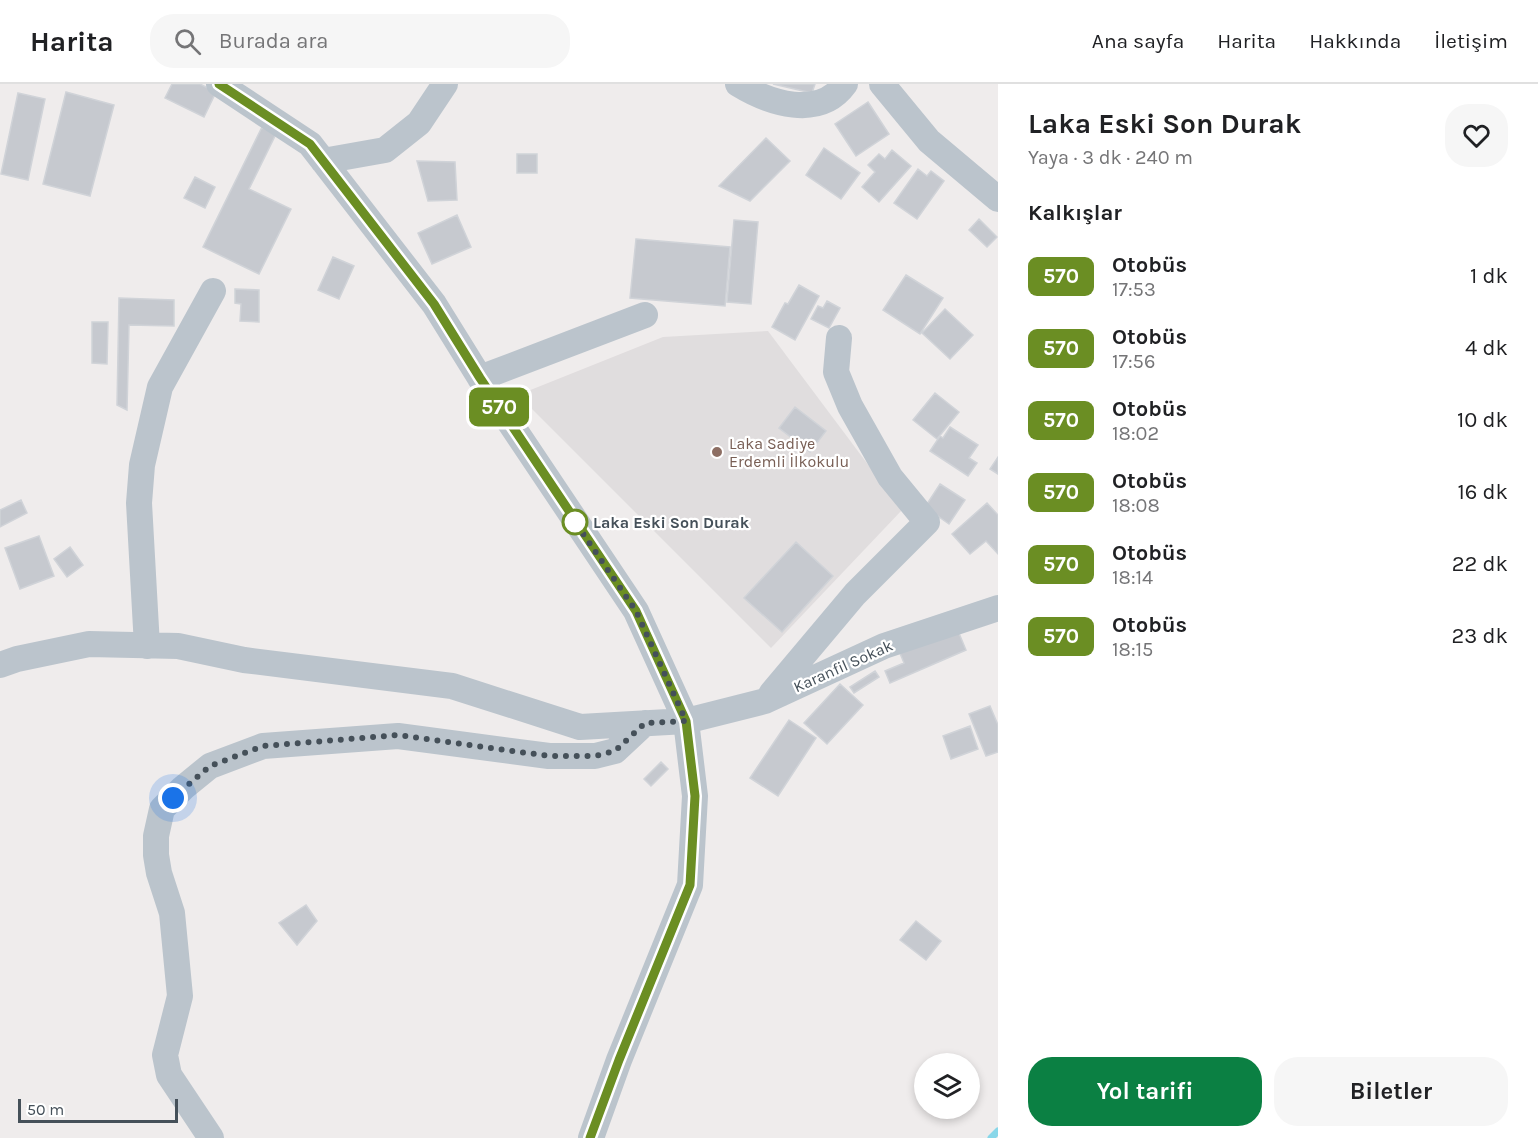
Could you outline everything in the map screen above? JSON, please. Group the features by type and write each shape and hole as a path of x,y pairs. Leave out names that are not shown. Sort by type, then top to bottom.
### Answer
{"street":[{"path":"219,84 310,144 434,304 480,378 636,611 686,721 695,796 690,885 619,1060 591,1138"},
{"path":"323,161 385,150 419,123 445,84"},
{"path":"738,84 755,94 803,107 825,102 845,84"},
{"path":"882,84 929,141 998,200"},
{"path":"147,646 139,503 142,465 160,387 213,291"},
{"path":"480,378 645,315"},
{"path":"765,701 855,594 927,522 890,477 850,406 836,372 839,338"},
{"name":"Karanfil Sokak","path":"0,665 17,659 89,644 178,646 244,660 452,686 580,727 686,721 765,701 884,646 998,608"},
{"path":"211,1138 170,1075 165,1055 180,996 172,913 159,873 156,836 162,809 183,788 210,766 263,746 398,735 549,756 595,756 615,751 645,723"}],"shaded area":[{"name":"Laka Sadiye Erdemli İlkokulu","path":"768,331 902,510 771,648 518,395 663,337"}],"building":[{"path":"172,84 200,84 216,92 204,117 165,98"},
{"path":"773,84 815,84 812,93"},
{"path":"66,92 114,105 90,196 43,184"},
{"path":"18,93 45,99 28,180 1,174"},
{"path":"868,102 889,134 856,156 835,124"},
{"path":"262,127 276,134 249,189 291,209 259,274 203,247"},
{"path":"766,138 790,161 750,201 719,186"},
{"path":"824,148 860,173 841,199 806,175"},
{"path":"892,150 911,166 879,202 862,187 875,172 868,165 879,154 885,159"},
{"path":"517,154 537,154 537,173 517,173"},
{"path":"417,161 455,162 457,200 428,201"},
{"path":"918,169 927,176 931,171 944,181 917,219 894,203"},
{"path":"195,177 215,187 205,208 184,198"},
{"path":"457,215 471,247 432,264 418,233"},
{"path":"979,219 997,237 987,247 969,230"},
{"path":"734,220 758,222 751,304 727,302"},
{"path":"636,239 730,247 725,306 630,298"},
{"path":"333,257 354,266 339,299 318,290"},
{"path":"906,275 943,298 920,334 883,310"},
{"path":"799,285 819,296 795,340 772,327 785,303 788,304"},
{"path":"235,289 259,290 259,322 240,321 241,304 235,303"},
{"path":"119,298 174,300 174,326 129,325 127,410 117,405"},
{"path":"827,301 840,308 829,328 811,319 818,306 823,308"},
{"path":"945,309 973,335 950,359 922,333"},
{"path":"92,322 108,322 107,364 92,363"},
{"path":"935,393 959,412 937,439 913,420"},
{"path":"795,407 826,431 810,452 779,428"},
{"path":"950,427 978,445 969,458 977,463 968,476 930,451 940,436 943,438"},
{"path":"998,457 998,474 990,469"},
{"path":"940,484 965,500 949,524 925,507"},
{"path":"21,500 27,513 0,527 0,510"},
{"path":"987,503 998,515 998,554 986,541 970,554 952,534"},
{"path":"39,536 54,576 20,589 5,548"},
{"path":"796,542 833,576 782,632 744,598"},
{"path":"70,547 83,565 67,577 54,559"},
{"path":"956,626 966,650 890,683 885,671 904,663 899,651"},
{"path":"875,671 879,677 854,693 850,687"},
{"path":"840,684 863,705 827,744 804,723"},
{"path":"990,706 998,725 998,752 986,756 969,714"},
{"path":"789,720 816,738 778,796 750,778"},
{"path":"970,726 978,749 951,759 943,736"},
{"path":"661,762 668,769 651,786 644,779"},
{"path":"306,905 317,921 297,945 279,923"},
{"path":"916,921 941,941 926,960 900,940"}],"waterway":[{"path":"991,1138 998,1131"}],"bus line":[{"name":"570","path":"219,84 310,144 434,304 480,378 636,611 686,721 695,796 690,885 590,1138"}],"place":[{"name":"Laka Sadiye Erdemli İlkokulu","path":"717,452"},
{"name":"Laka Eski Son Durak","path":"575,522"}],"route":[{"path":"173,798 210,766 263,746 398,735 549,756 595,756 615,751 645,723 686,721 636,611 575,522"}]}
